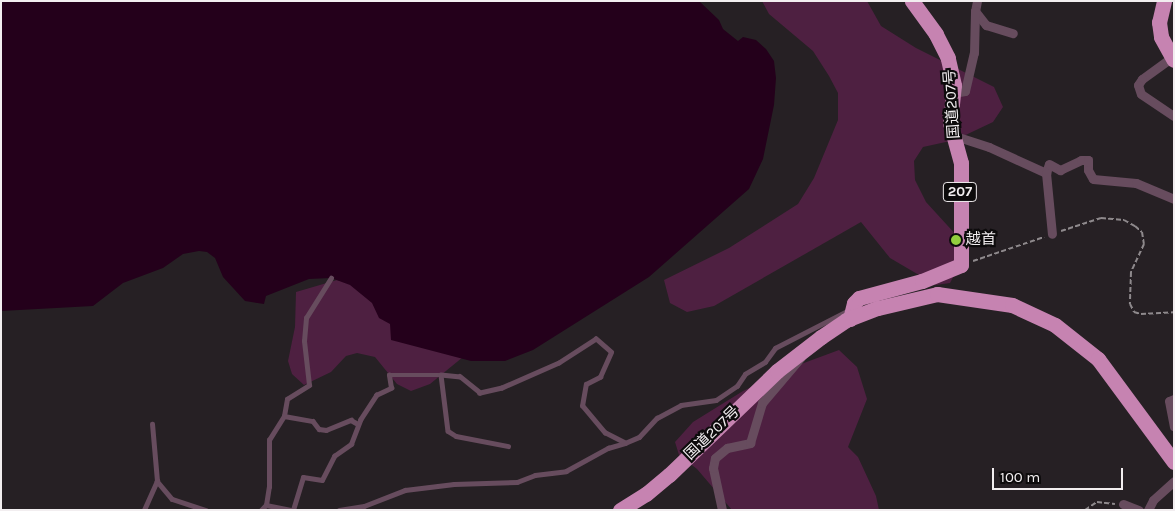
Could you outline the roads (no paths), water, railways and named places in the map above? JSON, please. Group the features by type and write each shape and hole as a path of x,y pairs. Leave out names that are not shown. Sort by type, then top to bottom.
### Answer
{"highway":[{"name":"国道207号","path":"851,314 859,298 922,281 961,265 961,164 952,134 953,93 948,58 936,34 912,1"},
{"path":"1164,1 1159,22 1162,37 1173,59"},
{"name":"国道207号","path":"620,510 669,475 800,352 851,314 903,300 946,293 987,299 1032,313 1055,324 1098,359 1174,462"}],"street":[{"path":"953,93 965,90 974,53 976,6"},
{"path":"976,6 986,25 1013,33"},
{"path":"1173,59 1142,79 1138,85 1141,94 1174,116"},
{"path":"952,134 1046,173"},
{"path":"1052,234 1046,173 1049,164 1060,170 1081,160 1088,160 1088,170 1093,179 1136,183 1174,199"},
{"path":"722,510 713,468 715,458 727,448 750,443 762,403 801,361 800,352"},
{"path":"1174,399 1169,401 1174,427"},
{"path":"1148,510 1153,500 1174,482"},
{"path":"1123,504 1139,510"}],"lane":[{"path":"261,510 266,505 269,487 269,440 284,416 287,399 309,385 304,341 306,318 331,278"},
{"path":"339,510 364,506 405,490 454,484 517,482 535,475 566,471 608,448 639,437 657,418 681,405 716,400 737,386 744,374 765,362 775,348 851,314"},
{"path":"266,505 292,510 304,477 322,480 334,456 351,444 358,424 376,396 391,388 389,375 460,377 480,394 502,388 559,363 596,340 610,352 600,377 586,384 582,406 605,433 625,443"},
{"path":"440,376 448,431 456,436 508,446"},
{"path":"284,416 314,421 319,429 326,430 350,420 358,424"},
{"path":"144,510 157,481 152,424"},
{"path":"157,481 172,499 206,510"}],"place":[{"name":"越首","path":"956,240"}]}
